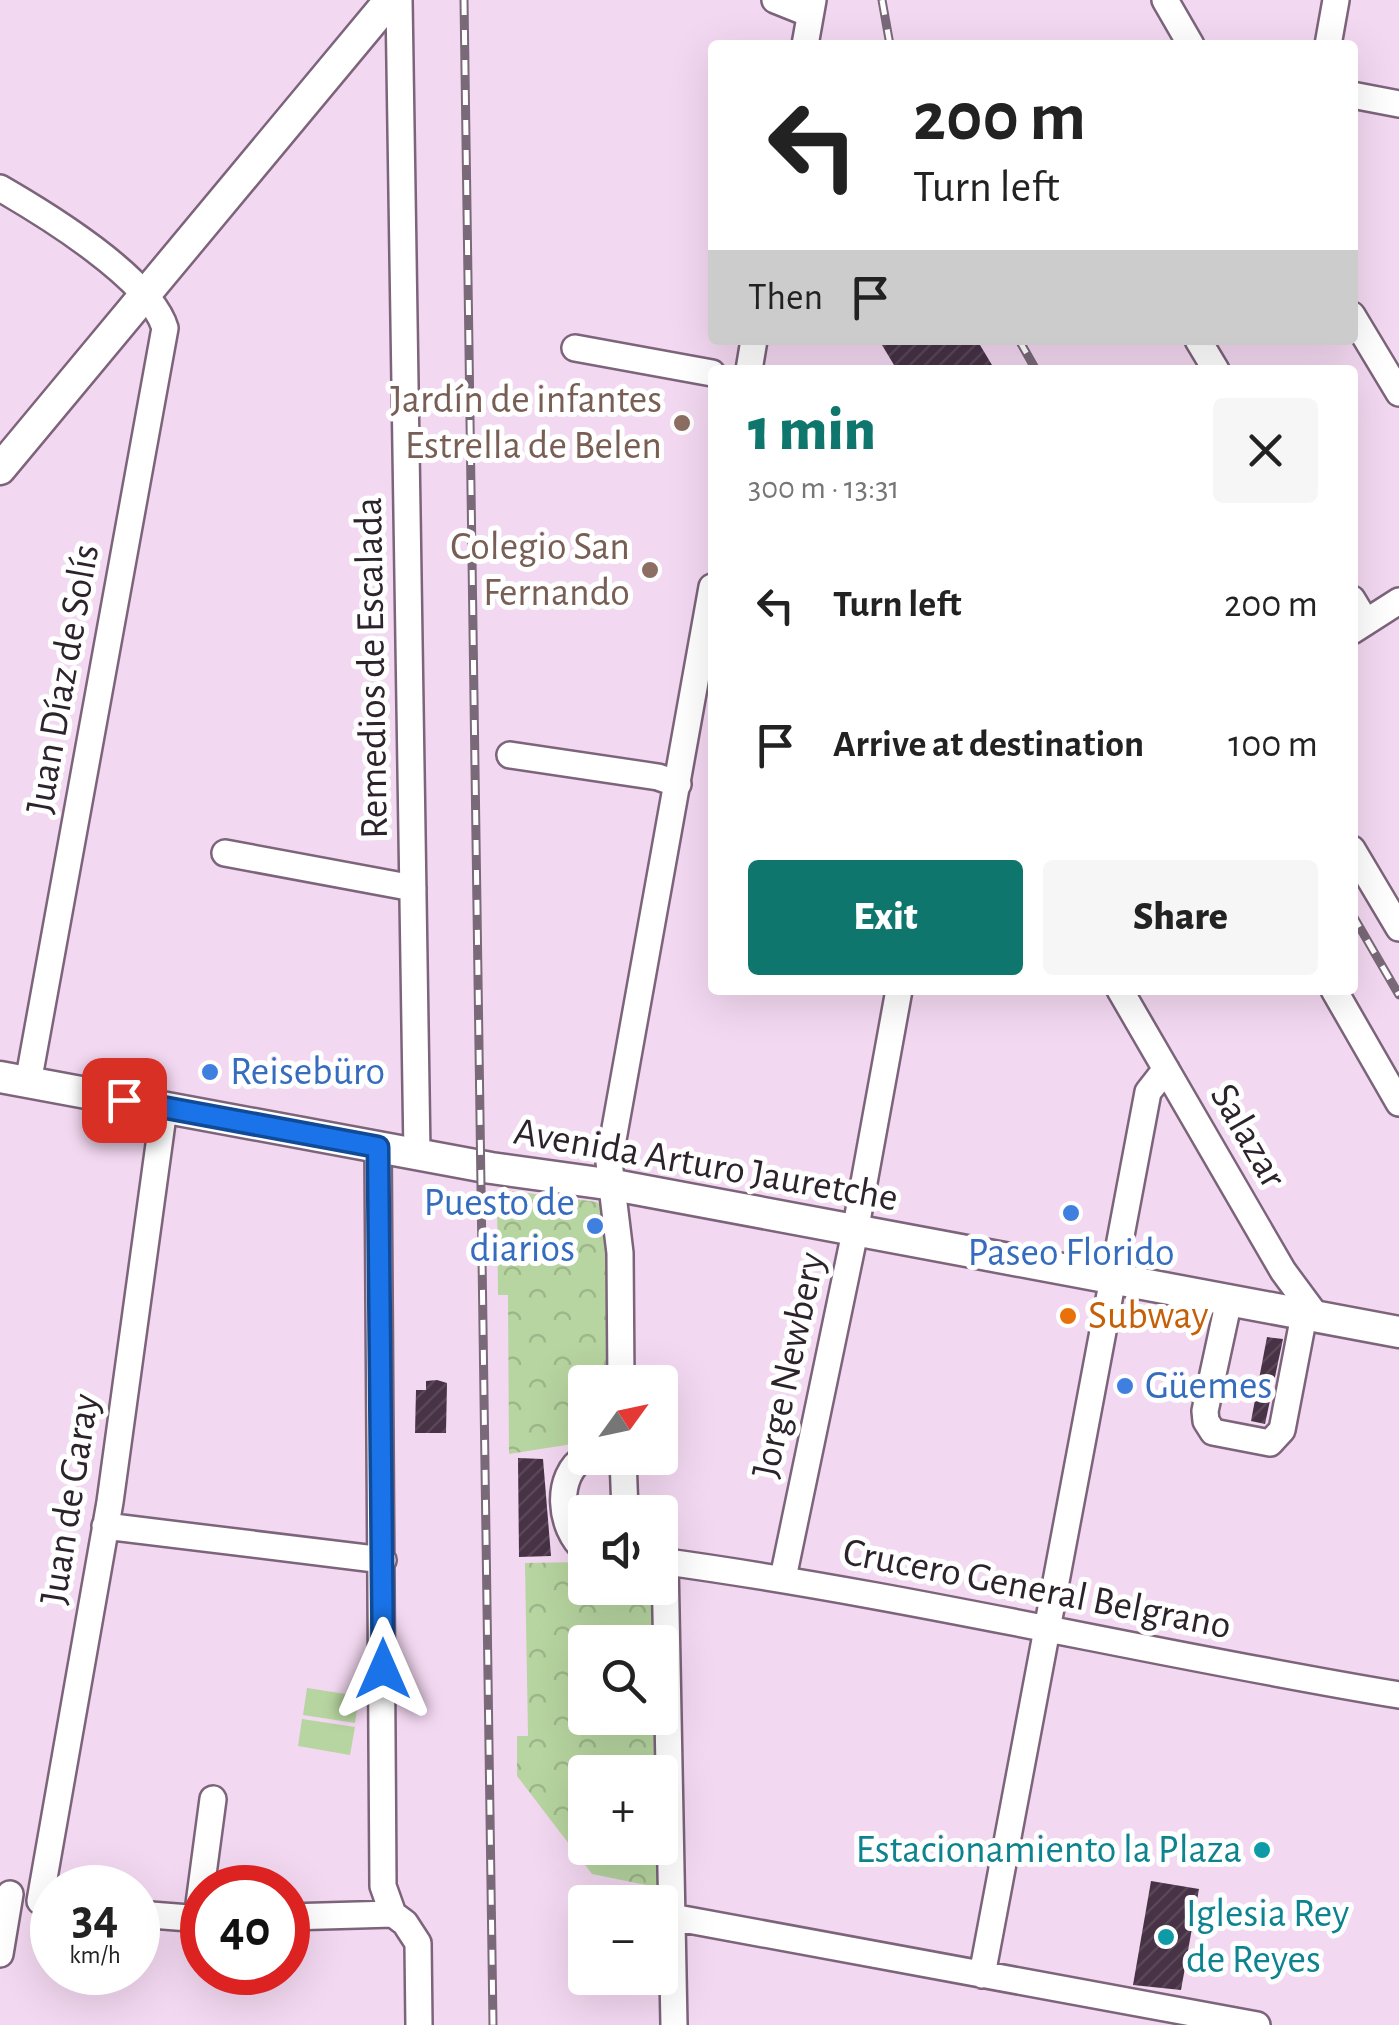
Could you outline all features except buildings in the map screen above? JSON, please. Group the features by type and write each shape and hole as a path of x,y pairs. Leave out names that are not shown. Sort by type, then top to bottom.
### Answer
{"main road":[{"path":"0,468 390,0"},
{"name":"Avenida Arturo Jauretche","path":"14,1080 417,1154 614,1185 1399,1332"}],"street":[{"name":"Remedios de Escalada","path":"399,0 417,1154"},
{"path":"775,0 811,7 805,40"},
{"path":"1166,0 1189,40"},
{"path":"1329,40 1336,0"},
{"path":"1358,95 1399,104"},
{"path":"0,188 81,240 146,294"},
{"name":"Juan Díaz de Solís","path":"14,1080 165,328 146,294"},
{"path":"1358,325 1399,393"},
{"path":"574,348 708,372"},
{"path":"1359,627 1399,601"},
{"path":"621,1365 620,1253 609,1162 678,784 703,700 708,637"},
{"path":"510,755 658,777 678,784"},
{"path":"225,853 413,888"},
{"path":"1358,859 1399,928"},
{"name":"Jorge Newbery","path":"783,1578 855,1232 898,995"},
{"name":"Salazar","path":"1123,995 1311,1316"},
{"path":"1337,995 1399,1102"},
{"path":"982,1975 1148,1092 1166,1069"},
{"name":"Juan de Garay","path":"52,1865 164,1108"},
{"path":"378,1147 383,1886 393,1914 405,1923 418,1943 419,2025"},
{"path":"1229,1300 1206,1411 1206,1421 1213,1432 1270,1443 1277,1438 1311,1316"},
{"path":"568,1526 564,1491 570,1475"},
{"path":"105,1526 383,1560"},
{"name":"Crucero General Belgrano","path":"678,1563 783,1578 1399,1695"},
{"path":"664,1605 671,1885"},
{"path":"206,1865 213,1799"},
{"path":"0,1954 5,1893 30,1898"},
{"path":"310,1916 393,1914"},
{"path":"678,1917 982,1975 1116,2012 1257,2025"},
{"path":"673,1995 674,2025"}],"green space":[{"path":"497,1189 597,1202 607,1212 609,1365 568,1365 568,1445 509,1454 508,1295 498,1295"},
{"path":"568,1562 568,1605 655,1605 655,1625 568,1625 568,1735 657,1735 658,1755 568,1755 568,1843 517,1776 517,1736 528,1736 525,1563"},
{"path":"307,1688 359,1696 355,1723 303,1715"},
{"path":"302,1719 355,1727 350,1755 298,1746"},
{"path":"585,1865 660,1865 661,1885 646,1885 592,1874"}],"railway":[{"path":"464,0 493,2025"},
{"path":"882,0 889,40"},
{"path":"1022,345 1033,365"},
{"path":"1358,924 1399,995"}],"place":[{"name":"Jardín de infantes Estrella de Belen","path":"682,423"},
{"name":"Colegio San Fernando","path":"650,570"},
{"name":"Reisebüro","path":"210,1072"},
{"name":"Paseo Florido","path":"1071,1213"},
{"name":"Puesto de diarios","path":"595,1226"},
{"name":"Subway","path":"1068,1316"},
{"name":"Güemes","path":"1125,1386"},
{"name":"Estacionamiento la Plaza","path":"1262,1850"},
{"name":"Iglesia Rey de Reyes","path":"1166,1937"}],"route":[{"path":"124,1100 378,1147 383,1669"}]}
